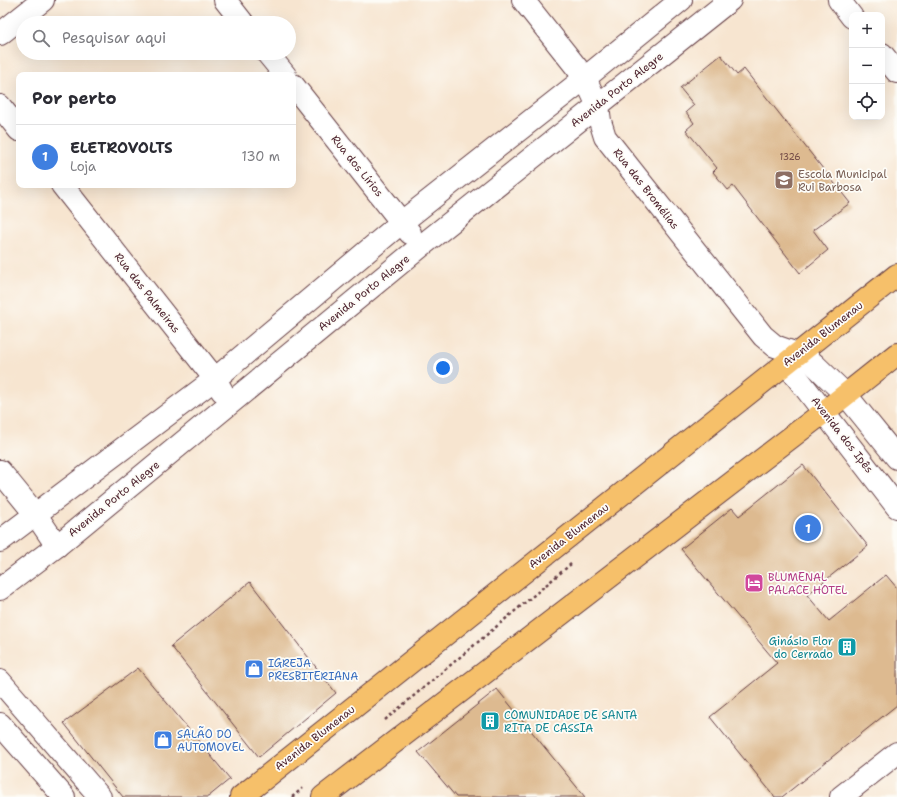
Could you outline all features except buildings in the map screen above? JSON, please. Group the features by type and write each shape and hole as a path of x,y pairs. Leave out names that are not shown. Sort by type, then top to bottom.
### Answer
{"main road":[{"name":"Avenida Blumenau","path":"241,797 897,275"},
{"path":"323,797 824,412 897,354"}],"street":[{"path":"23,16 43,0"},
{"path":"225,0 238,16"},
{"name":"Rua das Bromélias","path":"523,0 585,78 598,106 600,122 605,137 763,336 774,346 786,351 792,359"},
{"path":"0,541 215,379 402,222 585,78 681,0"},
{"name":"Avenida Porto Alegre","path":"0,589 57,546 420,247 730,0"},
{"path":"839,0 849,12"},
{"path":"0,34 16,21"},
{"path":"885,58 897,72"},
{"path":"273,60 283,72"},
{"name":"Rua dos Lírios","path":"296,89 402,222 420,247"},
{"path":"0,106 16,126"},
{"name":"Rua das Palmeiras","path":"64,188 215,379 230,404"},
{"path":"792,359 806,357 846,394 897,458"},
{"name":"Avenida dos Ipês","path":"792,359 824,412 897,507"},
{"path":"0,471 36,515 57,546"},
{"path":"0,681 100,797"},
{"path":"0,724 64,797"},
{"path":"841,797 897,753"}],"path":[{"path":"384,720 574,562"},
{"path":"292,797 305,787"}],"place":[{"name":"Escola Municipal Rui Barbosa","path":"784,180"},
{"name":"ELETROVOLTS","path":"808,528"},
{"name":"BLUMENAL PALACE HOTEL","path":"754,583"},
{"name":"Ginásio Flor do Cerrado","path":"847,647"},
{"name":"IGREJA PRESBITERIANA","path":"254,669"},
{"name":"COMUNIDADE DE SANTA RITA DE CASSIA","path":"490,721"},
{"name":"SALÃO DO AUTOMOVEL","path":"163,740"}]}
